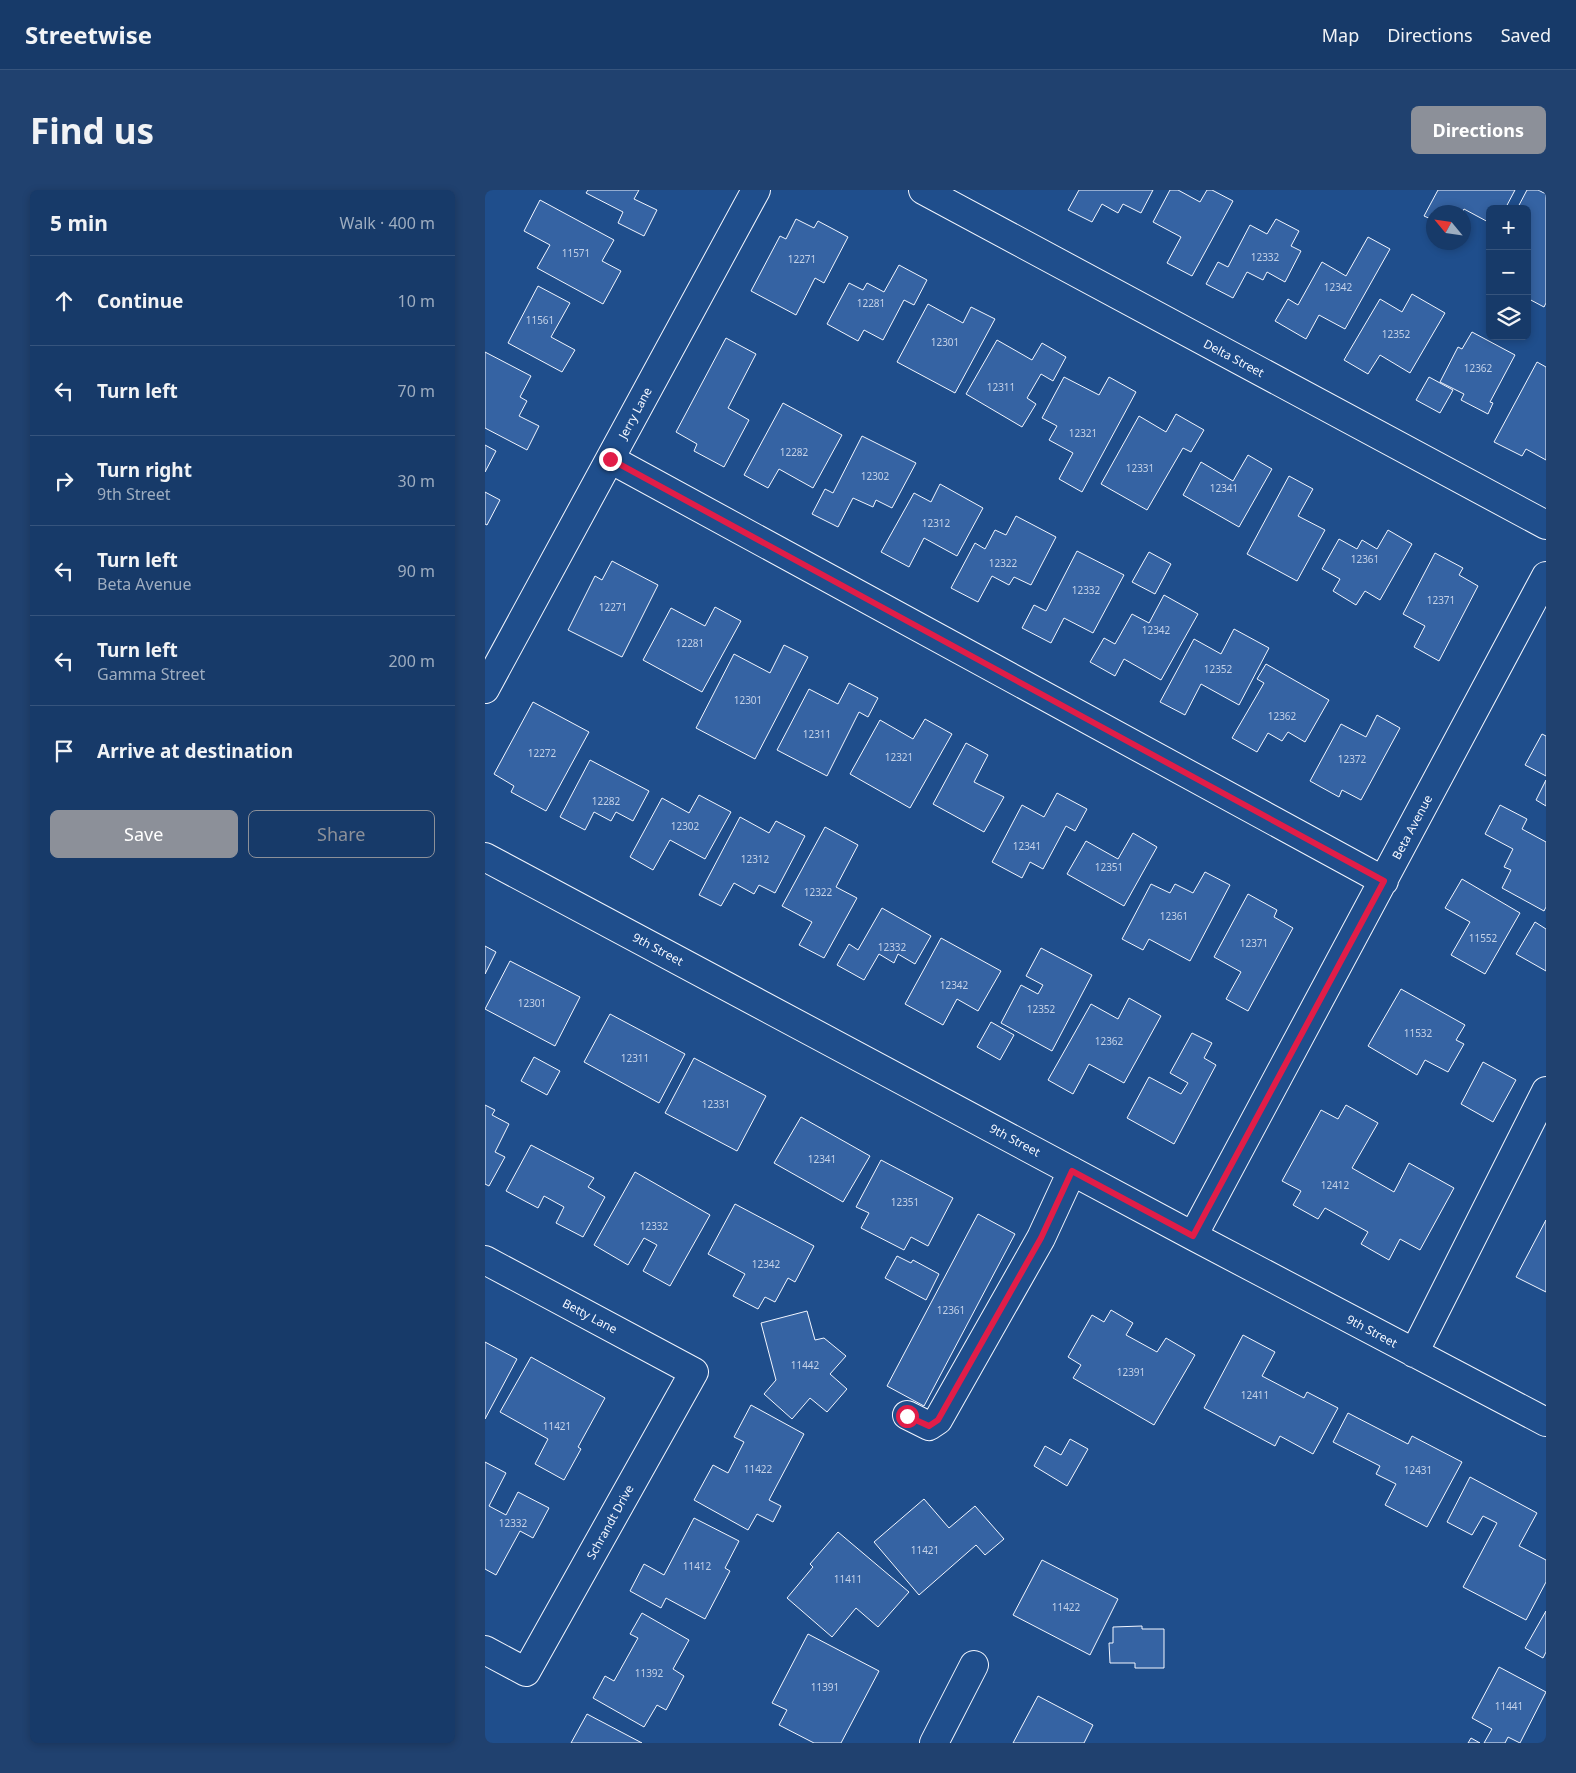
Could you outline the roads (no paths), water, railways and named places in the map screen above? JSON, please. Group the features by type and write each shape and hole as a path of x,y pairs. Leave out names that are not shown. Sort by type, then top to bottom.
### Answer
{"street":[{"name":"Jerry Lane","path":"485,689 756,190"},
{"name":"Delta Street","path":"923,190 1546,525"},
{"path":"610,459 1384,881"},
{"name":"Beta Avenue","path":"1193,1236 1546,576"},
{"name":"9th Street","path":"485,857 1193,1236 1546,1422"},
{"path":"1414,1353 1546,1091"},
{"path":"907,1416 929,1426 938,1420 1041,1238 1072,1171"},
{"name":"Betty Lane","path":"485,1260 694,1372"},
{"name":"Schrandt Drive","path":"485,1650 526,1672 694,1372"},
{"path":"933,1743 974,1665"}]}
